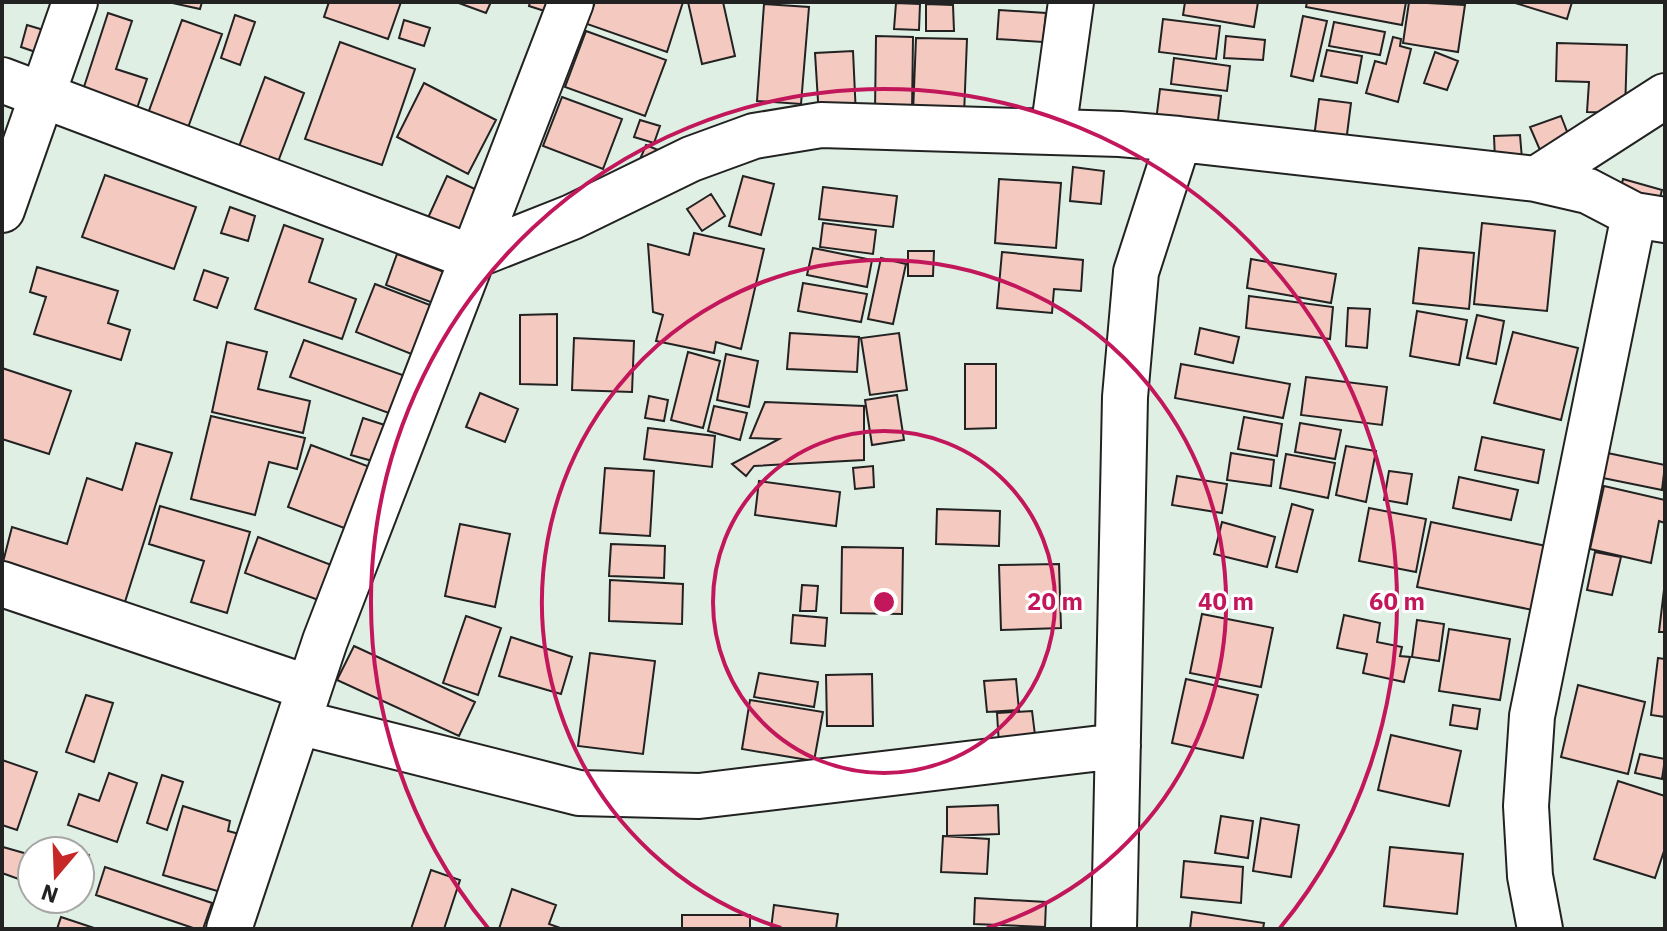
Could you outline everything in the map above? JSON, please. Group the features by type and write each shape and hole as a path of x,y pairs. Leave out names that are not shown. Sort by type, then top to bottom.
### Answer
{"street":[{"path":"2,210 75,2"},
{"path":"229,929 325,641 571,2"},
{"path":"1053,132 1071,2"},
{"path":"2,80 471,257 572,217 691,159 754,136 821,125 1179,139 1536,179 1588,191 1650,218 1532,716 1526,806 1530,876 1540,929"},
{"path":"1536,179 1665,96"},
{"path":"1114,929 1125,397 1136,272 1179,139"},
{"path":"2,584 303,705 579,793 699,796 1118,746"}],"green space":[{"path":"2,2 1665,2 1665,929 2,929"}],"building":[{"path":"168,2 202,2 200,9"},
{"path":"329,2 401,2 388,39 324,17"},
{"path":"456,2 491,2 486,13"},
{"path":"530,2 558,2 554,14 529,6"},
{"path":"595,2 683,2 667,52 587,24"},
{"path":"688,2 723,2 735,56 702,64"},
{"path":"1185,2 1258,2 1254,27 1183,15"},
{"path":"1307,2 1406,2 1402,25 1306,7"},
{"path":"1409,2 1465,5 1458,52 1403,43"},
{"path":"1512,2 1572,2 1567,19"},
{"path":"896,3 920,4 919,30 894,29"},
{"path":"764,4 809,7 801,104 757,101"},
{"path":"926,4 953,5 954,31 926,31"},
{"path":"999,10 1046,13 1043,42 997,39"},
{"path":"108,13 132,21 116,69 147,79 135,114 81,96"},
{"path":"235,15 255,22 240,65 221,58"},
{"path":"1303,16 1327,21 1313,81 1291,76"},
{"path":"1163,19 1220,26 1216,59 1159,52"},
{"path":"182,20 222,34 186,133 146,119"},
{"path":"404,20 430,28 424,46 399,38"},
{"path":"1334,22 1385,32 1380,55 1329,46"},
{"path":"27,25 57,34 50,57 21,47"},
{"path":"586,31 666,60 645,116 565,87"},
{"path":"876,36 913,37 912,113 875,112"},
{"path":"1226,36 1265,40 1263,60 1224,58"},
{"path":"1393,37 1401,39 1400,46 1411,49 1398,102 1366,93 1375,61 1386,64"},
{"path":"916,38 967,39 964,115 913,113"},
{"path":"340,42 415,69 382,165 305,139"},
{"path":"1557,43 1627,45 1625,113 1587,112 1589,82 1556,81"},
{"path":"1327,50 1362,56 1357,83 1321,76"},
{"path":"853,51 856,116 819,117 815,53"},
{"path":"1435,52 1458,61 1447,90 1424,83"},
{"path":"1174,58 1230,66 1227,91 1171,84"},
{"path":"265,77 304,93 276,167 237,152"},
{"path":"424,83 496,120 468,174 397,137"},
{"path":"1160,89 1221,96 1217,128 1156,121"},
{"path":"562,97 622,119 603,169 543,146"},
{"path":"1319,99 1351,103 1345,150 1313,145"},
{"path":"1561,116 1573,147 1543,157 1530,127"},
{"path":"640,120 660,126 654,143 634,137"},
{"path":"1520,135 1522,159 1495,160 1494,136"},
{"path":"646,145 663,152 638,164"},
{"path":"1073,167 1104,171 1101,204 1070,201"},
{"path":"105,175 196,207 174,269 82,237"},
{"path":"447,176 477,190 458,233 427,220"},
{"path":"743,176 774,184 761,235 729,226"},
{"path":"999,179 1061,183 1056,248 995,243"},
{"path":"1623,179 1662,190 1656,213 1617,203"},
{"path":"823,187 897,196 893,227 819,219"},
{"path":"711,194 725,216 702,231 687,209"},
{"path":"230,207 255,216 248,241 221,233"},
{"path":"823,223 876,230 873,254 820,247"},
{"path":"1482,223 1555,231 1547,311 1474,304"},
{"path":"284,225 323,239 309,282 356,299 342,339 255,309"},
{"path":"694,233 764,249 741,349 716,342 714,353 656,341 663,315 653,312 648,244 689,255"},
{"path":"813,248 872,260 867,287 807,275"},
{"path":"1419,248 1474,253 1469,309 1413,303"},
{"path":"908,251 934,251 933,276 908,276"},
{"path":"1002,252 1083,260 1081,291 1054,289 1052,313 997,308"},
{"path":"397,254 452,275 441,306 386,285"},
{"path":"881,258 906,264 893,324 868,319"},
{"path":"1251,259 1336,274 1331,303 1247,288"},
{"path":"37,267 118,291 108,323 130,330 121,360 34,334 46,297 30,292"},
{"path":"204,270 228,278 217,308 194,300"},
{"path":"803,283 867,294 861,322 798,311"},
{"path":"375,284 443,310 424,359 356,332"},
{"path":"1249,296 1333,307 1330,339 1246,328"},
{"path":"1348,308 1370,309 1367,348 1346,346"},
{"path":"1417,311 1467,320 1459,365 1410,356"},
{"path":"557,314 557,385 520,384 520,315"},
{"path":"1477,315 1504,321 1496,364 1467,358"},
{"path":"1200,328 1239,337 1233,363 1195,354"},
{"path":"1513,332 1578,348 1561,420 1494,403"},
{"path":"790,333 859,337 857,372 787,369"},
{"path":"899,333 907,390 870,395 861,338"},
{"path":"574,338 634,341 632,392 572,390"},
{"path":"304,340 411,378 397,416 290,377"},
{"path":"227,342 267,352 258,389 310,401 303,433 212,412"},
{"path":"688,352 720,361 703,428 671,420"},
{"path":"726,354 758,361 749,407 717,400"},
{"path":"965,364 996,364 996,428 965,429"},
{"path":"1181,364 1290,384 1283,418 1175,398"},
{"path":"2,368 71,391 49,454 2,439"},
{"path":"1306,377 1387,387 1382,425 1301,415"},
{"path":"480,393 518,409 505,442 466,427"},
{"path":"897,395 904,440 872,445 865,400"},
{"path":"649,396 668,400 664,421 645,418"},
{"path":"765,402 864,406 864,460 754,466 746,476 732,464 779,439 750,438"},
{"path":"714,406 747,413 740,440 708,431"},
{"path":"211,416 305,438 297,469 269,462 255,515 191,499"},
{"path":"1244,417 1282,424 1277,456 1238,449"},
{"path":"363,418 394,428 383,464 351,455"},
{"path":"1300,423 1341,430 1335,459 1295,452"},
{"path":"648,428 715,436 712,467 644,459"},
{"path":"1482,437 1544,450 1538,483 1475,470"},
{"path":"136,443 172,453 124,605 2,566 12,527 67,544 87,478 122,490"},
{"path":"311,445 378,470 355,532 288,507"},
{"path":"1346,446 1376,451 1366,502 1336,495"},
{"path":"1598,451 1665,465 1662,490 1593,476"},
{"path":"1231,453 1274,460 1271,486 1227,480"},
{"path":"1286,454 1335,463 1328,498 1280,488"},
{"path":"873,466 874,487 855,489 853,468"},
{"path":"605,468 654,471 650,536 600,533"},
{"path":"1389,471 1412,474 1407,504 1384,500"},
{"path":"1177,476 1227,484 1222,513 1172,505"},
{"path":"1459,477 1518,490 1511,520 1453,508"},
{"path":"759,481 840,492 836,526 755,515"},
{"path":"1604,486 1665,500 1665,523 1659,521 1651,563 1590,549"},
{"path":"1292,504 1313,510 1297,572 1276,567"},
{"path":"160,506 250,532 227,613 191,602 204,561 149,544"},
{"path":"1369,508 1426,519 1416,572 1359,561"},
{"path":"937,509 1000,511 999,546 936,544"},
{"path":"1222,522 1275,537 1267,567 1214,554"},
{"path":"1431,522 1551,547 1538,611 1417,587"},
{"path":"460,524 510,534 495,607 445,596"},
{"path":"258,537 334,566 321,601 245,573"},
{"path":"611,544 665,546 664,578 609,576"},
{"path":"842,547 903,548 902,614 841,613"},
{"path":"1595,552 1621,557 1612,595 1587,590"},
{"path":"1059,564 1061,628 1001,630 999,565"},
{"path":"610,580 683,584 682,624 609,621"},
{"path":"1665,581 1665,632 1659,632"},
{"path":"802,585 818,586 816,611 800,611"},
{"path":"1202,614 1273,628 1261,687 1190,673"},
{"path":"793,615 827,618 825,646 791,643"},
{"path":"1344,615 1380,623 1377,642 1402,647 1400,656 1410,657 1404,682 1363,673 1367,654 1337,648"},
{"path":"466,616 501,628 478,695 443,683"},
{"path":"1417,620 1444,624 1439,661 1412,657"},
{"path":"1449,629 1510,639 1500,700 1439,691"},
{"path":"511,637 572,657 561,694 499,676"},
{"path":"354,646 475,702 459,736 337,680"},
{"path":"590,653 655,661 643,754 578,746"},
{"path":"1658,658 1665,659 1665,717 1651,715"},
{"path":"759,673 818,682 814,707 754,697"},
{"path":"872,674 873,726 827,726 826,675"},
{"path":"1016,679 1019,710 987,712 984,681"},
{"path":"1186,679 1258,695 1243,758 1172,743"},
{"path":"1578,685 1645,702 1628,774 1561,757"},
{"path":"86,695 113,703 94,762 66,752"},
{"path":"750,700 823,712 814,761 742,749"},
{"path":"1453,705 1480,709 1477,729 1450,725"},
{"path":"1032,711 1036,743 999,745 997,713"},
{"path":"1391,735 1461,751 1449,806 1378,790"},
{"path":"1640,754 1665,759 1662,779 1635,773"},
{"path":"2,760 37,772 17,830 2,825"},
{"path":"109,773 137,783 117,842 68,825 79,794 99,801"},
{"path":"162,775 183,782 167,830 147,823"},
{"path":"1618,781 1665,796 1665,848 1655,878 1594,859"},
{"path":"998,805 999,834 947,836 947,807"},
{"path":"183,806 230,821 228,831 247,836 231,895 163,875"},
{"path":"1221,816 1253,821 1248,858 1215,853"},
{"path":"1261,818 1299,825 1291,877 1253,871"},
{"path":"943,836 989,839 987,874 941,872"},
{"path":"3,847 16,851 16,878 2,873"},
{"path":"1390,847 1463,854 1457,914 1384,906"},
{"path":"1184,861 1243,867 1241,903 1181,897"},
{"path":"105,867 212,903 203,929 196,929 96,895"},
{"path":"431,870 460,880 444,929 411,929"},
{"path":"512,889 556,905 549,924 563,929 499,929"},
{"path":"975,898 1046,902 1045,927 974,924"},
{"path":"774,905 838,914 836,929 771,929"},
{"path":"1192,912 1264,923 1263,929 1190,929"},
{"path":"682,915 750,915 750,929 682,929"},
{"path":"61,917 97,929 57,929"}]}
